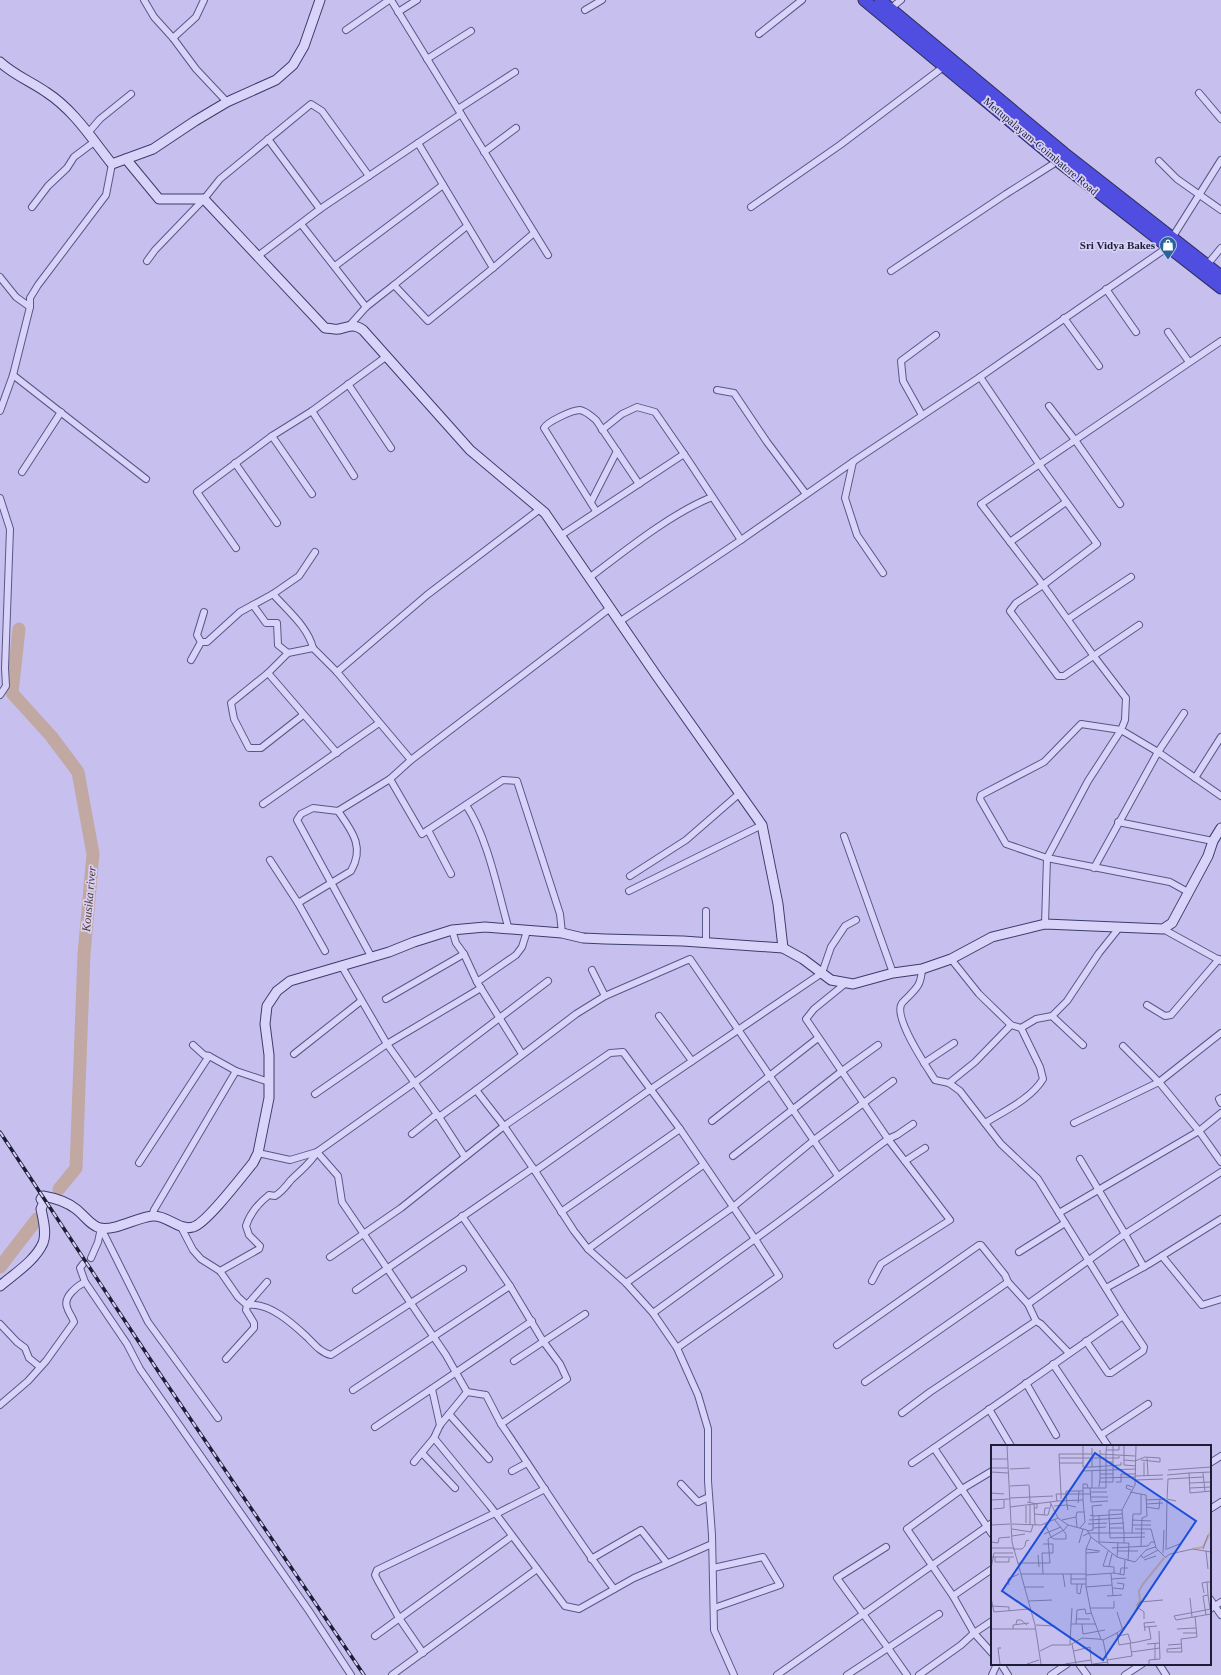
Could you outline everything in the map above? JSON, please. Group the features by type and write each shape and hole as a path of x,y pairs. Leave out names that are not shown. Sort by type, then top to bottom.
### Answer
{"highway":[{"path":"864,0 948,63"},
{"path":"880,0 948,63"},
{"name":"Mettupalayam-Coimbatore Road","path":"948,63 1013,117 1058,161 1170,243 1221,288"},
{"path":"1013,117 1118,197 1170,243 1221,276"}],"street":[{"path":"144,0 154,17 173,38 196,69 226,102"},
{"path":"173,38 196,17 204,0"},
{"path":"112,164 153,149 226,102 276,80 294,65 304,46 320,0"},
{"path":"346,30 390,0 548,256"},
{"path":"398,12 417,0"},
{"path":"585,10 602,0"},
{"path":"758,34 802,0"},
{"path":"890,9 901,0"},
{"path":"427,59 471,31"},
{"path":"0,62 10,71 46,92 62,105 88,133 112,164"},
{"path":"752,207 840,145 948,63"},
{"path":"258,256 320,210 418,143 515,72"},
{"path":"1199,93 1221,119"},
{"path":"88,133 100,119 131,94"},
{"path":"147,261 155,250 204,199 220,179 311,104 322,111 369,176"},
{"path":"484,152 516,128"},
{"path":"268,139 320,210"},
{"path":"32,207 48,186 67,168 74,157 94,142"},
{"path":"418,143 493,268"},
{"path":"126,159 159,199 204,199 326,328 338,329 350,325 366,307 467,226"},
{"path":"619,622 741,540 852,462 980,377 1170,243 1221,160"},
{"path":"891,271 1058,161"},
{"path":"1159,161 1177,178 1221,210"},
{"path":"0,411 13,375 30,307 30,298 106,195 112,164"},
{"path":"335,266 443,185"},
{"path":"301,224 366,307"},
{"path":"394,285 428,321 534,233"},
{"path":"1206,265 1221,248"},
{"path":"1,281 16,297 30,307"},
{"path":"1106,289 1136,332"},
{"path":"1064,318 1099,366"},
{"path":"350,325 363,330 470,450 545,513 619,622 740,793 762,825 778,904 783,948"},
{"path":"1168,332 1189,362"},
{"path":"922,415 903,382 901,361 936,335"},
{"path":"1045,924 1047,858 1088,781 1121,730 1125,720 1126,698 982,504 1221,341"},
{"path":"236,548 197,492 272,436 312,411 387,356"},
{"path":"13,375 146,479"},
{"path":"980,377 1039,464 1097,544 1016,604 1010,611 1058,676 1064,676 1139,625"},
{"path":"348,384 391,448"},
{"path":"717,390 734,393 767,442 806,494"},
{"path":"1049,406 1076,440 1120,504"},
{"path":"602,430 622,414 637,407 655,412 741,540"},
{"path":"596,511 544,428 552,421 579,410 586,412 596,420 639,484"},
{"path":"312,411 354,476"},
{"path":"22,472 61,412"},
{"path":"272,436 312,494"},
{"path":"591,502 617,451"},
{"path":"560,536 684,454"},
{"path":"852,462 845,498 857,535 883,574"},
{"path":"235,464 277,522"},
{"path":"589,578 638,541 695,504 712,497"},
{"path":"0,498 10,529 3,627 6,686 0,695"},
{"path":"1010,542 1066,502"},
{"path":"337,672 427,595 540,509"},
{"path":"201,642 207,642 240,612 273,594 299,576 315,552"},
{"path":"1068,619 1131,577"},
{"path":"273,594 298,622 311,643 312,648 337,672 411,760"},
{"path":"254,605 266,623 277,623 278,645 288,653"},
{"path":"371,956 297,820 301,814 313,808 338,810 390,779 411,760 610,608"},
{"path":"201,642 197,634 204,612"},
{"path":"191,660 201,642"},
{"path":"303,715 261,748 249,748 234,719 231,702 268,673 288,653 312,648"},
{"path":"268,673 281,689 293,700 303,715 337,753"},
{"path":"1094,868 1118,822 1158,752 1184,713"},
{"path":"263,804 379,723"},
{"path":"1188,892 1170,882 1047,858 1006,844 980,799 982,795 1044,762 1081,724 1121,730 1158,752 1221,796"},
{"path":"1195,778 1221,737"},
{"path":"390,779 422,834 503,780 517,781 560,914 562,933"},
{"path":"630,876 686,840 740,793"},
{"path":"466,805 472,814 486,850 509,930"},
{"path":"298,903 332,884 351,871 358,854 357,844 338,810"},
{"path":"1118,822 1213,841"},
{"path":"629,891 762,825"},
{"path":"1164,929 1172,923 1208,856 1213,841 1221,828"},
{"path":"428,830 451,874"},
{"path":"844,836 893,973"},
{"path":"270,860 298,903 325,951"},
{"path":"706,911 706,942"},
{"path":"356,1290 462,1216 534,1170 738,1029 822,973 832,947 845,926 856,920"},
{"path":"98,1227 110,1228 152,1216 164,1218 181,1226 193,1227 204,1220 253,1163 258,1153 269,1098 269,1055 265,1024 268,1006 277,992 290,981 452,930 485,927 562,933 583,938 706,942 783,948 803,959 831,980 853,984 893,973 922,969 951,959 992,937 1045,924 1164,929 1220,960 1171,1015 1165,1016 1147,1005"},
{"path":"1021,1028 1036,1019 1052,1016 1067,1001 1118,928"},
{"path":"452,930 456,943 464,954 477,982 498,1018 522,1054"},
{"path":"477,982 516,956 522,947 527,931"},
{"path":"386,999 464,954"},
{"path":"412,1134 476,1090 576,1014 605,996 690,959 792,1111 814,1140 838,1176"},
{"path":"951,959 979,994 1011,1025 1021,1028 1040,1067 1043,1079 1034,1091 985,1123"},
{"path":"341,965 387,1044 465,1157"},
{"path":"922,969 922,980 919,986 901,1004 900,1009 902,1019 914,1048 935,1080 949,1084 960,1091 1001,1144 1038,1179 1087,1261 1144,1347 1143,1351 1111,1373 1108,1372 1086,1341"},
{"path":"592,970 605,996"},
{"path":"258,1153 290,1160 317,1152 414,1083 548,981"},
{"path":"846,983 814,1009 806,1020 888,1139 950,1220 881,1264 872,1281"},
{"path":"316,1094 387,1044 481,988"},
{"path":"294,1054 361,1001"},
{"path":"659,1016 692,1061"},
{"path":"1052,1016 1083,1045"},
{"path":"949,1084 975,1062 1011,1025"},
{"path":"1074,1123 1159,1082 1221,1033"},
{"path":"712,1121 818,1038"},
{"path":"924,1063 954,1043"},
{"path":"193,1045 204,1055 209,1056 236,1071 269,1082"},
{"path":"733,1156 842,1071 878,1045"},
{"path":"1123,1046 1159,1082 1199,1131 1221,1162"},
{"path":"330,1257 401,1208 504,1126 610,1053 623,1052 680,1129 779,1276 677,1348"},
{"path":"139,1162 209,1056"},
{"path":"152,1216 154,1210 236,1071"},
{"path":"626,1283 733,1207 814,1140 893,1081"},
{"path":"476,1090 504,1126 561,1212 588,1249 626,1283 653,1313 677,1348 698,1395 708,1430 714,1630 734,1675"},
{"path":"1221,1098 1219,1099 1221,1103"},
{"path":"1059,1213 1199,1131 1221,1114"},
{"path":"653,1313 791,1213 888,1139 897,1135 913,1124"},
{"path":"561,1212 680,1129"},
{"path":"905,1161 925,1148"},
{"path":"317,1152 338,1176 339,1196 342,1202 457,1372 467,1392"},
{"path":"220,1271 259,1249 260,1246 249,1235 246,1226 252,1213 260,1202 269,1195 275,1196 280,1193 292,1179 311,1162 317,1152"},
{"path":"1080,1160 1144,1267"},
{"path":"588,1249 703,1165"},
{"path":"1028,1304 1125,1234 1221,1172"},
{"path":"0,1286 32,1258 43,1243 44,1226 41,1209 43,1196 57,1198 76,1209 98,1227 148,1322 218,1418"},
{"path":"462,1216 510,1286 568,1379 501,1424"},
{"path":"1106,1288 1144,1267 1221,1219"},
{"path":"1019,1252 1065,1223"},
{"path":"181,1226 193,1250 201,1259 220,1271 238,1297 247,1305 256,1304 274,1311 298,1328 324,1354 331,1355 464,1269"},
{"path":"91,1258 98,1242 98,1227"},
{"path":"837,1345 981,1245 1005,1275 1008,1282 1028,1304 1036,1321 1041,1324 1069,1353"},
{"path":"1162,1256 1202,1305 1221,1299"},
{"path":"83,1264 80,1268 85,1282 127,1344 140,1369 351,1675"},
{"path":"0,1406 40,1368 74,1322 66,1306 67,1301 78,1286 85,1282"},
{"path":"226,1359 254,1328 254,1323 246,1310 247,1305 267,1282"},
{"path":"865,1382 1008,1282"},
{"path":"353,1390 510,1286"},
{"path":"514,1361 585,1314"},
{"path":"912,1463 1123,1316"},
{"path":"375,1427 532,1321"},
{"path":"902,1413 930,1392 1036,1321"},
{"path":"0,1324 17,1342 25,1348 29,1358 40,1368"},
{"path":"1053,1364 1107,1445"},
{"path":"1026,1383 1056,1435"},
{"path":"432,1389 440,1425"},
{"path":"467,1392 486,1394 501,1424 591,1559 614,1590"},
{"path":"414,1462 434,1438 440,1425 467,1392"},
{"path":"1101,1435 1148,1404"},
{"path":"989,1409 1010,1445"},
{"path":"449,1414 489,1459"},
{"path":"434,1438 496,1514 565,1606 580,1609 634,1578 712,1544"},
{"path":"777,1675 989,1525 934,1448"},
{"path":"422,1453 454,1488"},
{"path":"1211,1462 1221,1456"},
{"path":"512,1471 527,1463"},
{"path":"991,1472 962,1489 907,1529 953,1596 974,1633 991,1652"},
{"path":"681,1484 698,1502 709,1497"},
{"path":"423,1653 399,1618 375,1575 377,1570 496,1514 545,1489"},
{"path":"1211,1508 1221,1502"},
{"path":"591,1559 641,1530 667,1563"},
{"path":"375,1636 512,1536"},
{"path":"886,1547 837,1578 864,1613 906,1675"},
{"path":"713,1568 763,1557 780,1585 714,1608"},
{"path":"392,1675 537,1570"},
{"path":"953,1596 991,1570"},
{"path":"1221,1602 1212,1608 1221,1615"},
{"path":"847,1675 939,1614"},
{"path":"919,1675 961,1645 974,1633 991,1623"},
{"path":"992,1675 997,1665"},
{"path":"1002,1665 1008,1675"},
{"path":"1051,1675 1066,1665"},
{"path":"1080,1665 1087,1675"},
{"path":"1125,1675 1140,1665"},
{"path":"1160,1665 1166,1675"}],"waterway":[{"name":"Kousika river","path":"19,629 12,693 51,736 78,772 93,854 84,954 76,1168 59,1189"},
{"name":"Kousika river","path":"0,1267 37,1219"}],"railway":[{"path":"0,1132 162,1377 364,1675"}],"place":[{"name":"Sri Vidya Bakes","path":"1168,260"}]}
